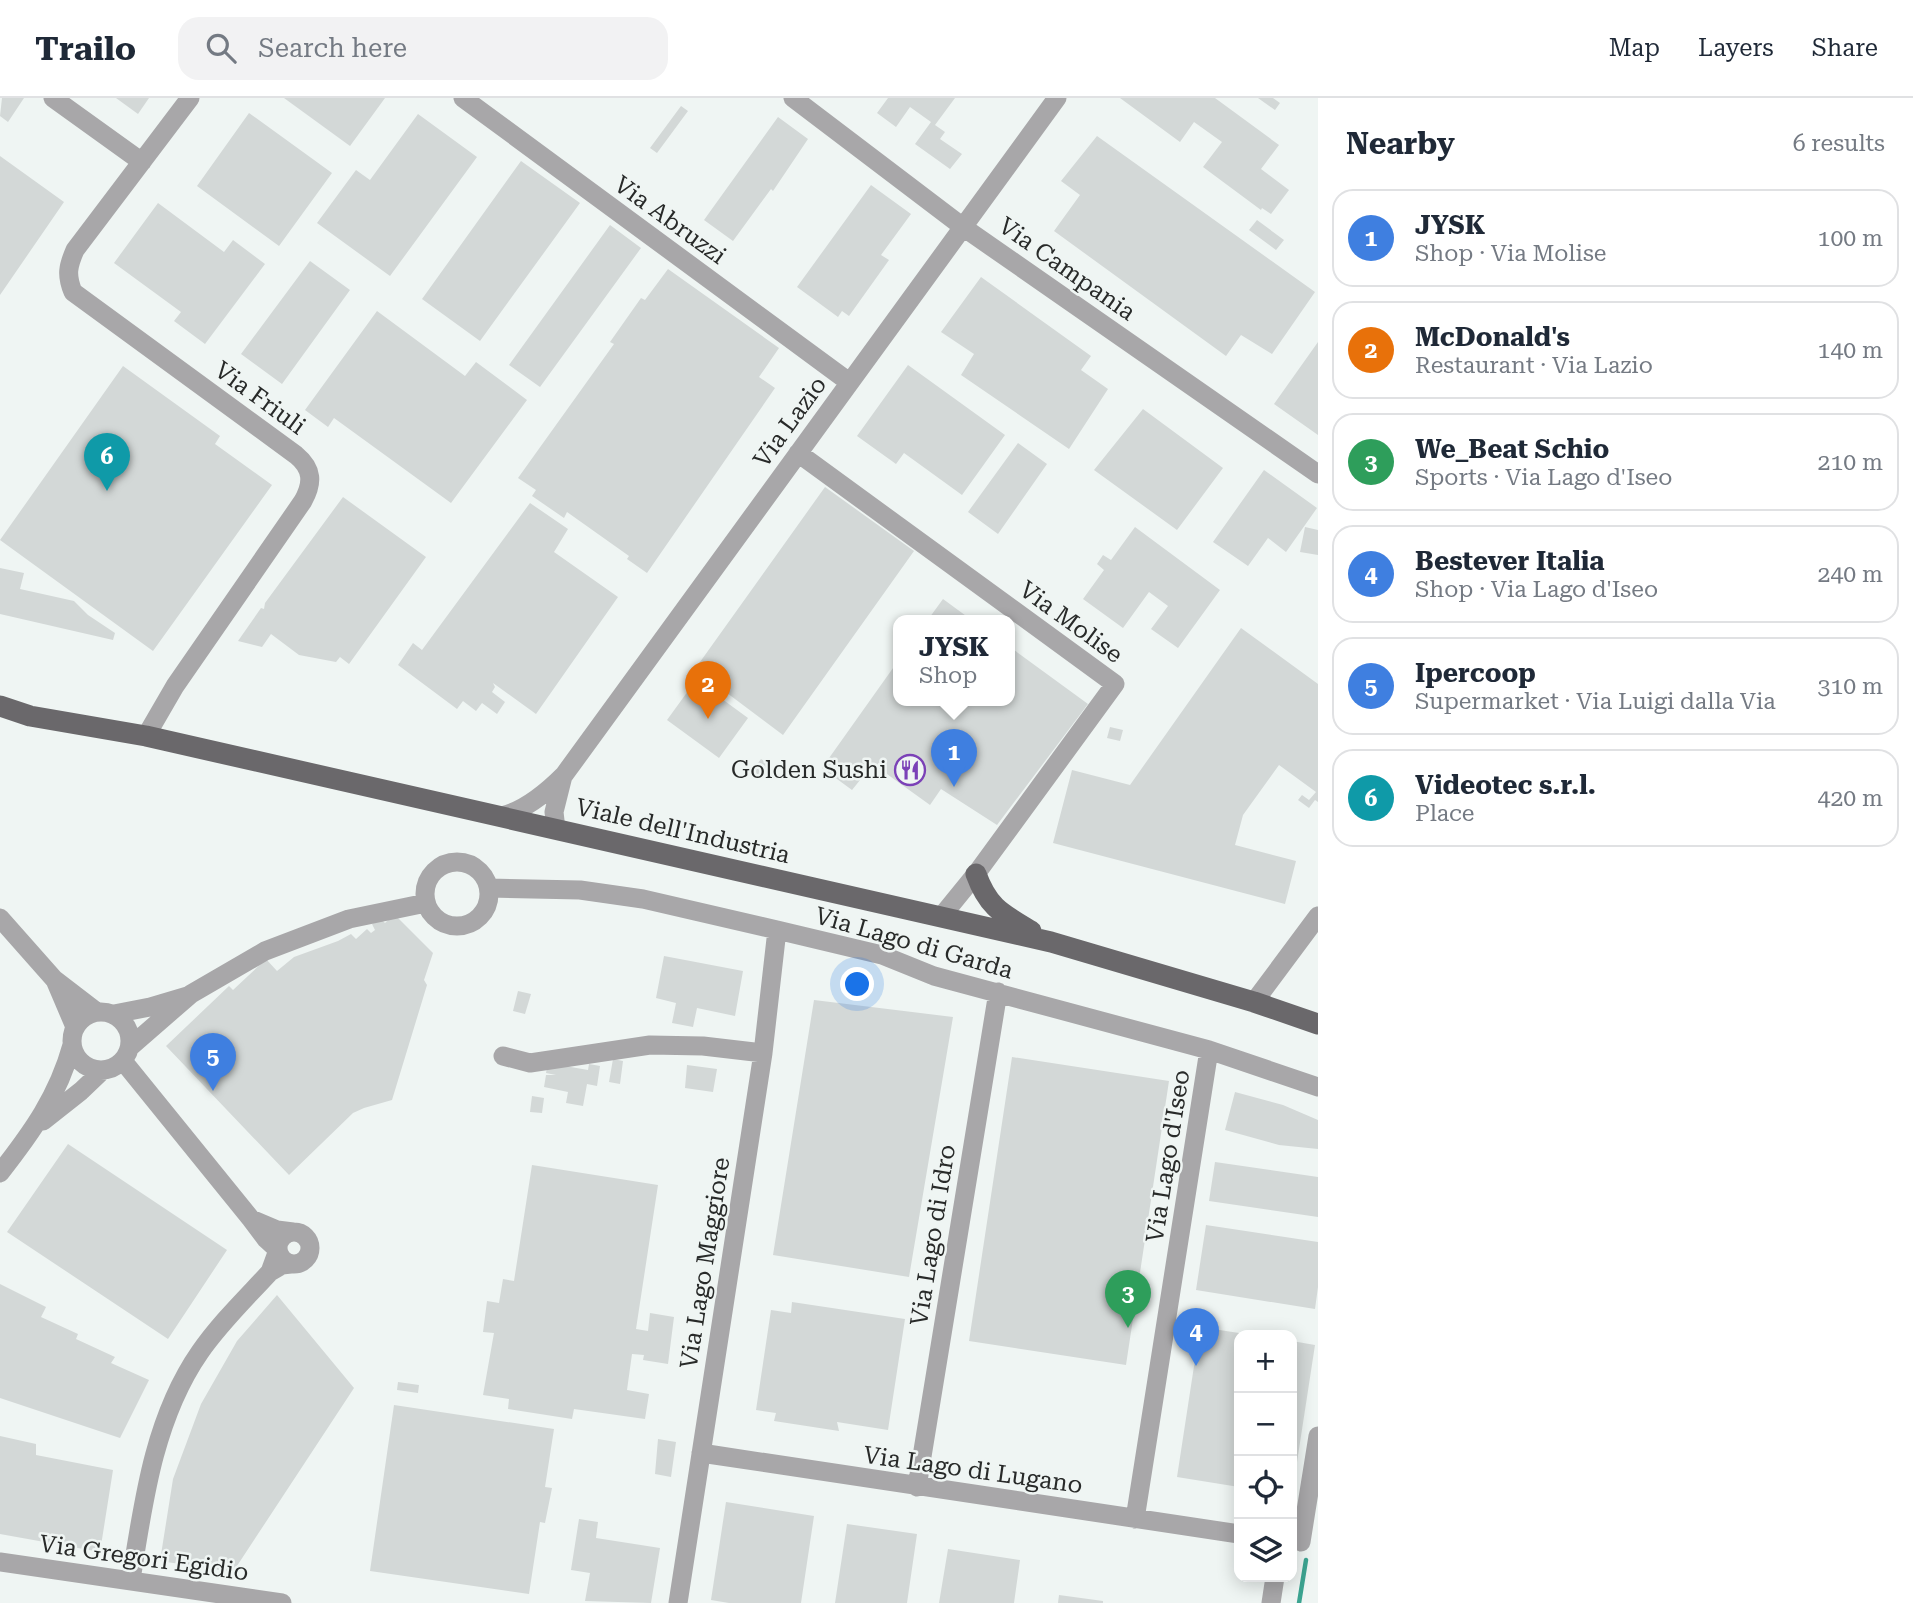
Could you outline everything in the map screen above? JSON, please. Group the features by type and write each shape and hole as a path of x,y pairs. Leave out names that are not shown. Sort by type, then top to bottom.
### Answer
{"main road":[{"name":"Viale dell'Industria","path":"0,706 30,716 146,736 1051,942 1254,1002 1318,1024"},
{"name":"Viale dell'Industria","path":"0,722 30,716"},
{"path":"976,874 984,895 1005,915 1051,942"}],"street":[{"path":"52,98 142,162 190,98"},
{"name":"Via Abruzzi","path":"463,98 849,382"},
{"name":"Via Campania","path":"793,98 963,226 1318,474"},
{"name":"Via Lazio","path":"564,775 1057,98"},
{"name":"Via Friuli","path":"142,162 75,250 68,266 67,277 73,292 296,455 309,469 311,479 303,501 175,686 146,736"},
{"name":"Via Molise","path":"798,453 1115,684 976,874 941,917"},
{"path":"502,816 512,814 537,799 564,775"},
{"path":"556,829 554,812 564,775"},
{"path":"449,863 470,864 479,870 489,888 487,907 482,915 466,925 445,924 430,912 426,904 427,883 440,867 449,863"},
{"name":"Via Lago di Garda","path":"489,888 593,892 642,899 882,955 934,975 1209,1050 1318,1087"},
{"path":"0,1173 36,1126 65,1070 73,1036 88,1014 150,1007 191,994 265,951 349,919 426,904"},
{"path":"1254,1002 1318,916"},
{"path":"0,918 54,979 126,1024 131,1039 127,1054"},
{"name":"Via Lago Maggiore","path":"678,1603 763,1053 777,930"},
{"path":"54,979 73,1036 75,1053 86,1066 103,1070"},
{"name":"Via Lago di Idro","path":"917,1486 998,992"},
{"path":"36,1126 103,1070 117,1065 191,994"},
{"path":"503,1056 530,1063 650,1045 703,1046 763,1053"},
{"name":"Via Lago d'Iseo","path":"1135,1518 1209,1050"},
{"path":"127,1054 266,1239 284,1257 296,1264 306,1259 310,1249 306,1239 293,1232 278,1230 251,1219"},
{"path":"131,1580 145,1490 177,1392 198,1354 284,1257 283,1236 293,1232"},
{"path":"1304,1543 1318,1436"},
{"name":"Via Lago di Lugano","path":"701,1453 1234,1533"},
{"name":"Via Gregori Egidio","path":"0,1562 282,1603"},
{"path":"1271,1603 1274,1582"}],"building":[{"path":"2,98 24,98 8,122 0,116"},
{"path":"116,98 149,98 138,114"},
{"path":"284,98 385,98 350,146"},
{"path":"888,98 955,98 935,125 945,132 940,139 962,154 950,169 915,144 931,122 910,107 896,127 877,113"},
{"path":"1120,98 1215,98 1279,145 1261,169 1289,190 1271,214 1262,208 1261,210 1203,167 1222,142 1194,122 1180,142"},
{"path":"1258,98 1273,98 1280,103 1275,110"},
{"path":"681,106 688,111 657,153 650,148"},
{"path":"249,113 332,173 279,246 197,186"},
{"path":"418,114 477,157 390,276 317,223 356,170 370,180"},
{"path":"778,117 808,139 773,191 771,189 733,241 704,220"},
{"path":"1097,136 1315,292 1272,354 1241,335 1226,356 1054,231 1080,195 1061,181"},
{"path":"0,156 64,202 0,295"},
{"path":"521,161 580,203 480,341 422,299"},
{"path":"871,185 911,214 881,255 889,260 849,316 842,311 838,317 797,287"},
{"path":"158,203 224,252 233,240 265,264 205,344 174,321 181,312 114,263"},
{"path":"1257,220 1284,240 1276,250 1249,230"},
{"path":"610,225 641,248 540,387 509,365"},
{"path":"310,261 350,290 282,384 241,354"},
{"path":"668,269 779,348 759,377 775,388 647,573 627,559 629,556 567,512 564,518 532,496 536,490 518,478 614,344 610,342 641,298 645,300"},
{"path":"981,277 1091,356 1081,370 1108,389 1069,449 961,375 974,354 941,332"},
{"path":"377,311 465,376 476,362 527,400 451,503 334,418 328,427 305,410"},
{"path":"1318,342 1318,435 1274,404"},
{"path":"908,365 1005,435 962,495 904,453 896,464 857,436"},
{"path":"123,366 220,436 215,444 272,485 153,651 0,540"},
{"path":"1143,409 1223,468 1177,530 1094,470"},
{"path":"1018,443 1047,464 998,534 968,512"},
{"path":"1264,470 1317,508 1286,552 1268,538 1248,566 1213,542"},
{"path":"825,487 914,551 783,735 695,669"},
{"path":"343,497 426,557 349,664 340,657 336,662 299,655 271,634 262,647 238,641 261,608 264,609 265,603"},
{"path":"530,503 568,529 554,552 618,597 536,714 493,683 495,687 492,692 505,702 497,714 482,703 476,711 463,701 457,709 398,665 413,643 422,650"},
{"path":"1135,527 1220,590 1178,648 1151,629 1168,606 1149,592 1123,628 1083,599 1104,570 1097,564 1103,555 1111,560"},
{"path":"1305,527 1318,530 1318,555 1300,552"},
{"path":"0,568 24,573 20,589 74,601 88,615 115,633 113,640 0,614"},
{"path":"943,599 965,615 931,615"},
{"path":"1241,628 1318,684 1318,802 1315,800 1309,808 1298,800 1302,795 1309,800 1316,792 1279,765 1243,815 1235,845 1296,861 1285,904 1053,843 1072,770 1130,785"},
{"path":"1015,651 1088,704 997,825 941,789 930,805 873,764 852,790 822,768 893,668 893,706 1015,706"},
{"path":"696,680 748,718 719,758 667,720"},
{"path":"1110,727 1123,730 1120,741 1107,738"},
{"path":"761,759 771,766 761,779 751,772"},
{"path":"394,914 433,953 424,980 427,985 392,1100 353,1113 289,1175 166,1046 229,986 233,990 266,959 277,971 294,957 351,934 356,939 367,929 371,933 375,930 372,924 380,918 385,923"},
{"path":"664,956 743,971 735,1016 697,1008 693,1027 672,1023 676,1003 656,998"},
{"path":"518,991 531,994 525,1014 513,1011"},
{"path":"814,1000 953,1017 909,1277 773,1255"},
{"path":"1012,1057 1169,1081 1126,1365 969,1341"},
{"path":"613,1059 623,1061 620,1084 609,1082"},
{"path":"548,1063 588,1070 589,1064 600,1066 597,1086 587,1084 583,1106 566,1103 568,1092 544,1087 546,1075 556,1075 546,1073"},
{"path":"687,1065 717,1069 713,1092 685,1088"},
{"path":"1235,1092 1283,1105 1318,1120 1318,1149 1279,1145 1225,1130"},
{"path":"532,1096 544,1098 542,1113 530,1112"},
{"path":"68,1144 227,1250 168,1339 7,1232"},
{"path":"1215,1162 1318,1177 1318,1217 1209,1201"},
{"path":"532,1165 658,1185 636,1329 648,1331 650,1313 674,1317 668,1364 643,1360 644,1355 632,1354 627,1390 649,1394 645,1419 574,1409 572,1419 508,1409 509,1399 483,1395 494,1333 483,1332 487,1301 499,1303 503,1279 514,1281"},
{"path":"1206,1225 1318,1242 1315,1309 1196,1290"},
{"path":"0,1284 46,1307 41,1317 78,1334 76,1339 115,1357 111,1363 149,1380 120,1438 0,1398"},
{"path":"277,1295 354,1388 233,1572 160,1561 173,1479 201,1404 237,1341"},
{"path":"792,1302 905,1319 888,1430 837,1422 839,1431 774,1421 776,1413 756,1410 771,1310 791,1313"},
{"path":"1200,1327 1234,1332 1234,1486 1177,1477"},
{"path":"1297,1342 1315,1345 1297,1462"},
{"path":"398,1382 419,1385 418,1393 397,1390"},
{"path":"394,1405 554,1429 545,1487 552,1488 545,1523 540,1522 529,1594 370,1571"},
{"path":"0,1436 36,1444 36,1455 113,1470 100,1552 0,1534"},
{"path":"658,1439 676,1442 671,1477 655,1474"},
{"path":"726,1502 814,1516 801,1603 729,1603 711,1600"},
{"path":"579,1519 598,1522 596,1538 660,1548 651,1603 585,1601 590,1573 571,1570"},
{"path":"847,1524 917,1534 907,1603 835,1603"},
{"path":"948,1549 1020,1560 1014,1603 939,1603"},
{"path":"1059,1595 1103,1601 1103,1603 1058,1603"}],"waterway":[{"path":"1299,1603 1306,1560"}],"place":[{"name":"Videotec s.r.l.","path":"107,491"},
{"name":"McDonald's","path":"708,719"},
{"name":"Golden Sushi","path":"910,770"},
{"name":"JYSK","path":"954,787"},
{"name":"Ipercoop","path":"213,1091"},
{"name":"We_Beat Schio","path":"1128,1328"},
{"name":"Bestever Italia","path":"1196,1366"}]}
